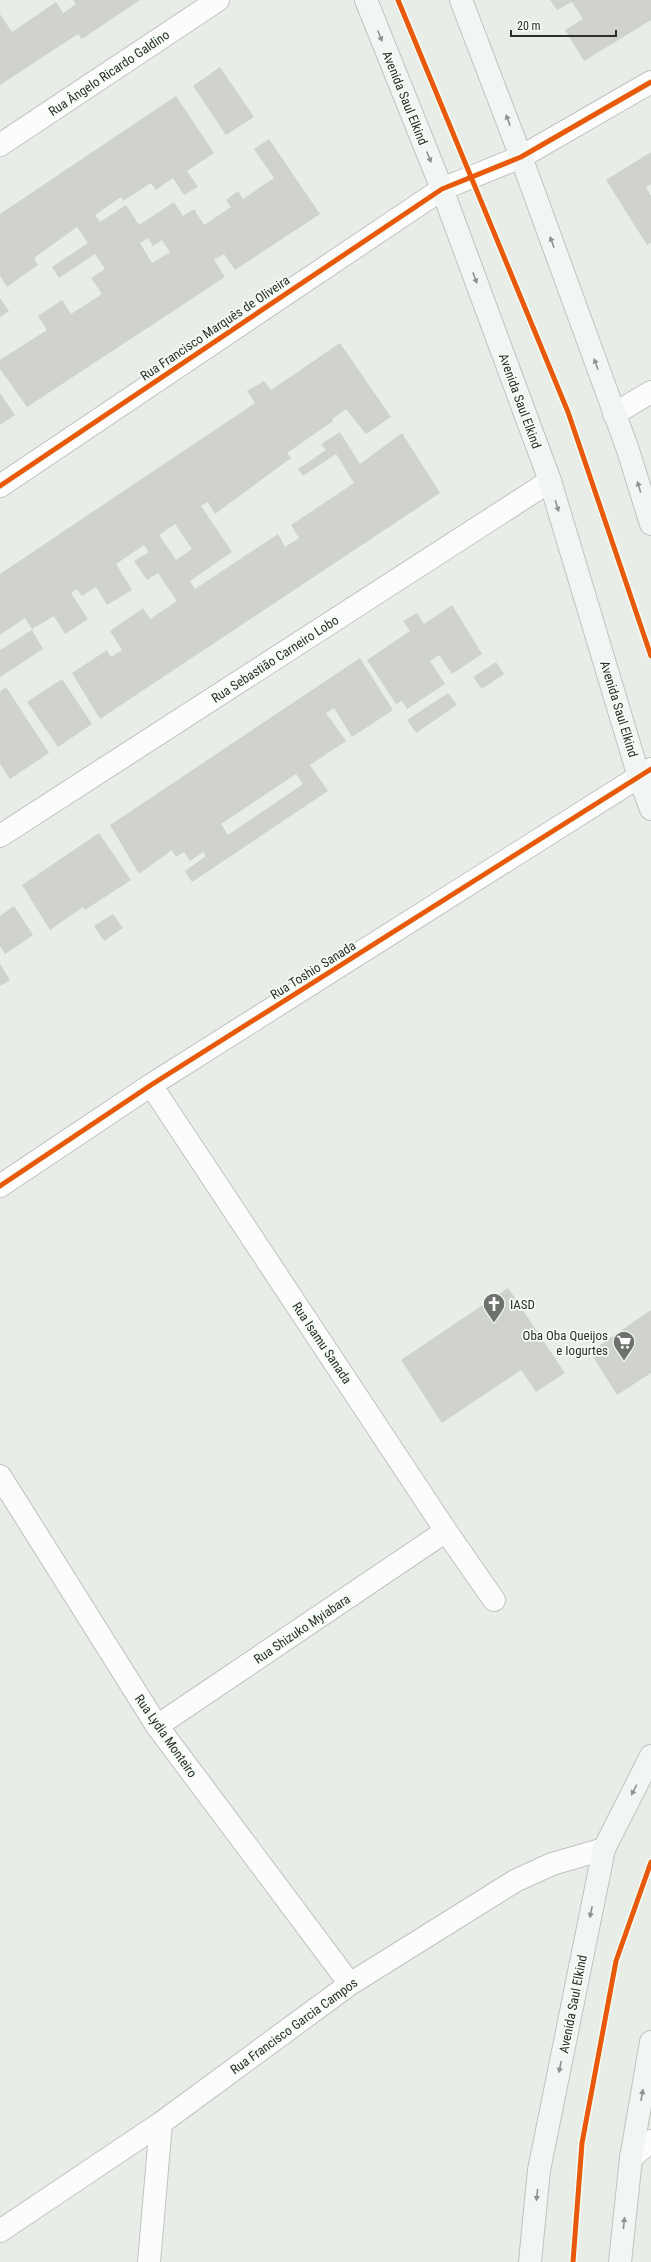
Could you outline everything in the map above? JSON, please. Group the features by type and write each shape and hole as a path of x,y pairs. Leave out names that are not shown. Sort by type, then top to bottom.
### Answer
{"main road":[{"name":"Avenida Saul Elkind","path":"366,0 442,189 550,481 645,773 651,809"},
{"path":"461,0 521,157 614,414 651,524"},
{"name":"Avenida Saul Elkind","path":"530,2262 539,2170 604,1849 651,1756"},
{"path":"620,2262 631,2158 651,2042"}],"street":[{"name":"Rua Ângelo Ricardo Galdino","path":"0,145 218,0"},
{"name":"Rua Francisco Marquês de Oliveira","path":"0,486 442,189 521,157 651,82"},
{"path":"614,414 651,392"},
{"name":"Rua Sebastião Carneiro Lobo","path":"0,836 550,481"},
{"name":"Rua Toshio Sanada","path":"0,1186 151,1085 645,773"},
{"name":"Rua Isamu Sanada","path":"151,1085 446,1531 494,1600"},
{"name":"Rua Lydia Monteiro","path":"0,1476 157,1726 350,1984"},
{"name":"Rua Shizuko Myiabara","path":"157,1726 446,1531"},
{"name":"Rua Francisco Garcia Campos","path":"0,2231 161,2123 350,1984 515,1881 552,1864 604,1849"},
{"path":"149,2262 161,2123"},
{"path":"631,2158 651,2141"}],"building":[{"path":"73,0 140,0 82,39 78,34 0,85 0,14 12,32 56,2 63,13 76,4"},
{"path":"550,0 651,0 651,20 584,61 565,30 583,19 572,2 557,10"},
{"path":"220,67 254,117 226,135 193,86"},
{"path":"176,96 214,153 187,171 198,187 184,195 173,178 156,190 151,183 123,201 121,197 95,215 100,222 126,205 139,225 174,202 183,216 194,209 204,225 231,207 226,200 238,191 243,199 274,178 254,149 269,139 320,214 235,270 224,254 214,260 225,277 27,407 0,369 0,360 47,330 38,316 62,300 71,314 102,294 91,278 105,269 95,254 59,278 52,267 88,243 77,227 34,258 38,265 7,287 0,276 0,214","holes":["148,238 153,246 162,240 170,252 152,263 140,243"]},
{"path":"651,152 651,184 646,187 651,196 651,242 647,245 606,180"},
{"path":"0,298 9,311 0,317"},
{"path":"340,343 391,417 366,434 346,409 332,419 333,421 287,453 291,458 215,514 208,502 201,506 232,552 190,581 195,589 278,534 285,547 299,538 291,525 354,483 336,454 303,476 298,469 326,450 321,444 340,432 360,464 402,433 440,493 100,719 72,673 107,650 111,657 122,650 110,631 143,608 150,619 177,601 158,573 147,580 134,561 149,552 144,545 116,564 132,590 107,605 96,587 82,596 77,589 71,593 88,619 65,634 54,616 32,629 25,618 0,635 0,574 255,403 247,391 264,381 271,390","holes":["175,524 192,549 176,560 159,535"]},
{"path":"0,393 15,415 0,425"},
{"path":"452,605 482,654 452,674 439,655 430,661 445,684 407,709 402,701 396,704 367,660 410,631 403,621 417,613 424,624"},
{"path":"32,630 43,649 0,677 0,650"},
{"path":"360,658 393,710 352,737 334,708 326,713 346,741 310,765 328,791 192,882 185,871 206,856 203,852 190,861 184,852 176,857 172,850 139,874 110,825","holes":["296,774 303,784 228,835 221,824"]},
{"path":"496,662 504,674 482,689 473,677"},
{"path":"62,679 92,724 58,747 27,702"},
{"path":"6,687 49,753 10,779 0,764 0,692"},
{"path":"448,693 457,705 416,733 407,720"},
{"path":"99,833 131,880 85,910 83,907 50,930 22,885"},
{"path":"14,906 33,935 5,954 0,946 0,916"},
{"path":"113,914 123,928 104,941 94,926"},
{"path":"0,964 10,980 0,986"},
{"name":"IASD","path":"508,1288 565,1373 536,1392 521,1370 442,1423 401,1360"},
{"name":"Oba Oba Queijos e Iogurtes","path":"651,1310 651,1373 617,1395 590,1352"}],"cycle path":[{"path":"398,0 568,412 651,656"},
{"path":"0,486 442,189 521,157 651,82"},
{"path":"0,1186 151,1085 651,769"},
{"path":"573,2262 582,2143 616,1961 651,1862"}],"place":[{"name":"IASD","path":"494,1324"},
{"name":"Oba Oba Queijos e Iogurtes","path":"624,1362"}]}
